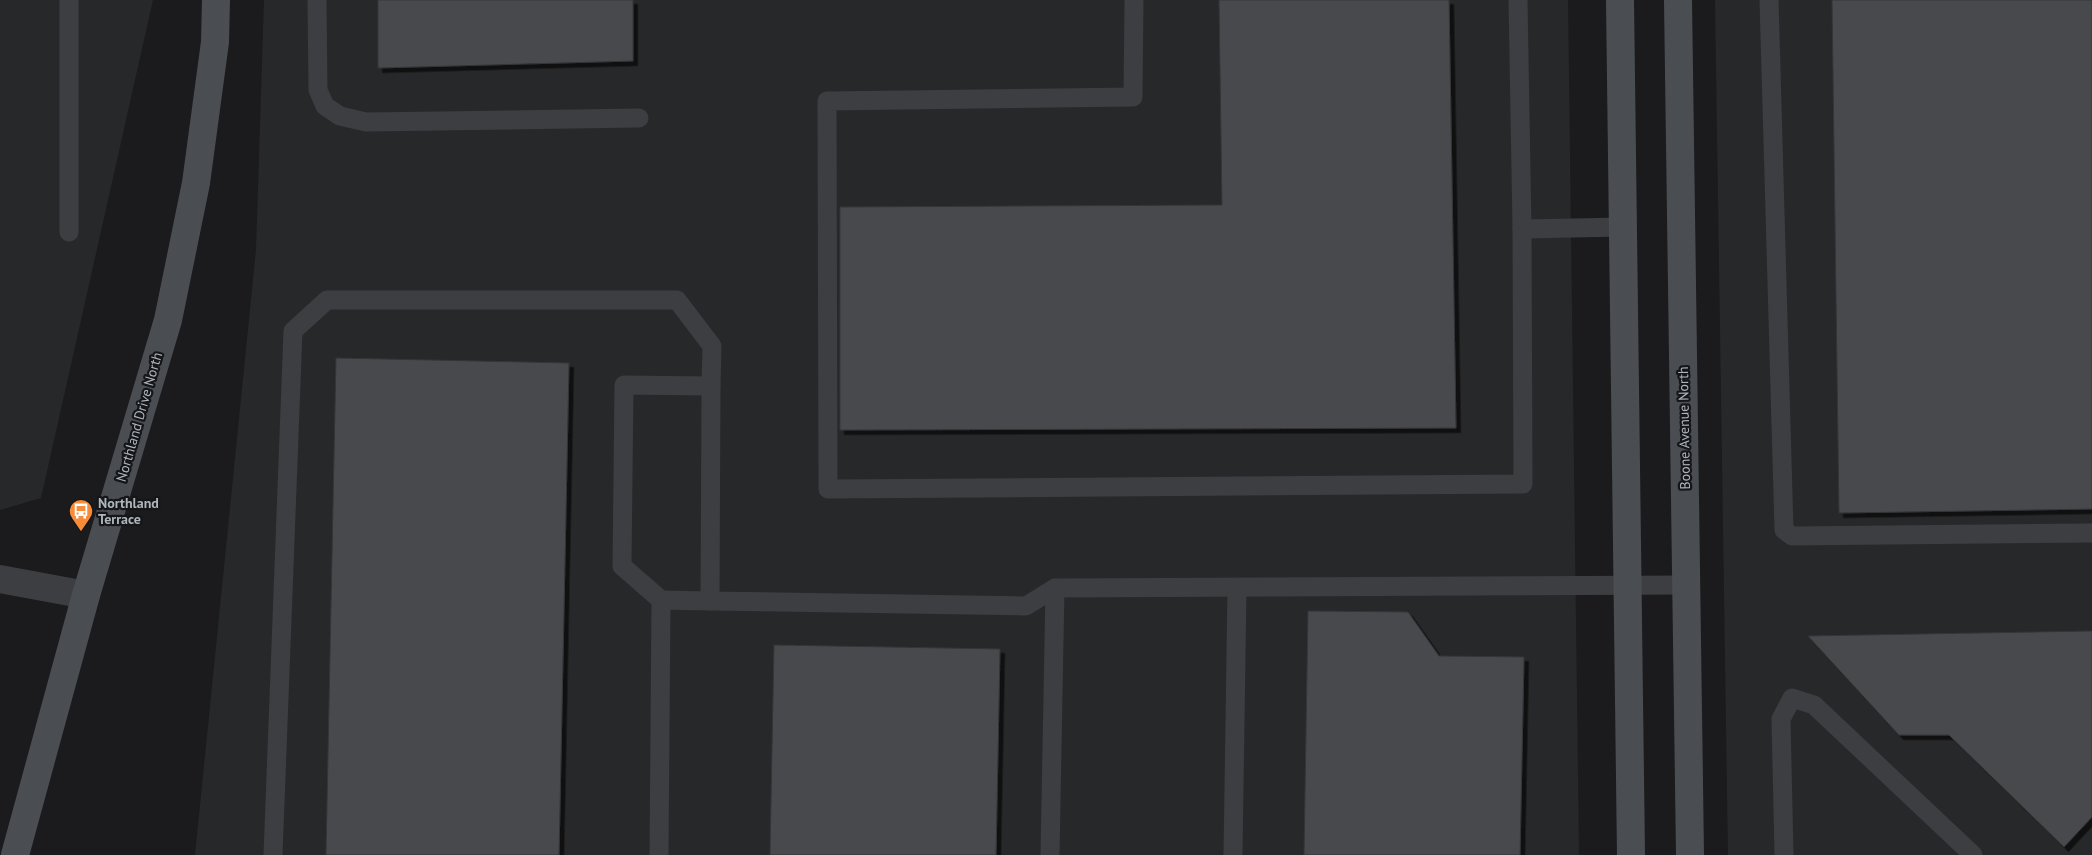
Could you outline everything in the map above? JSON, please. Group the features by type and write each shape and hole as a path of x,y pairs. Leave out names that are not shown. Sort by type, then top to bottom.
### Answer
{"street":[{"name":"Northland Drive North","path":"15,855 86,595 168,320 196,183 215,42 216,0"},
{"path":"1620,0 1631,855"},
{"name":"Boone Avenue North","path":"1678,0 1690,855"},
{"path":"0,579 86,595"}],"lane":[{"path":"68,0 68,232"},
{"path":"317,0 318,90 326,106 340,116 366,122 639,118"},
{"path":"1134,0 1133,97 826,101 828,489 1523,484 1522,229 1518,0"},
{"path":"1769,0 1784,530 1792,536 2092,533"},
{"path":"1522,229 1623,227"},
{"path":"273,855 293,331 327,300 678,300 712,346 710,601"},
{"path":"711,386 624,384 622,566 661,600 1026,606 1055,588 1686,585"},
{"path":"1050,855 1055,588"},
{"path":"1233,855 1237,588"},
{"path":"659,855 661,600"},
{"path":"1784,855 1781,719 1792,698 1814,705 1974,855"}],"shaded area":[{"path":"0,0 153,0 41,498 0,510"},
{"path":"264,0 1568,0 1579,855 195,855 256,250"},
{"path":"1715,0 2092,0 2092,855 1728,855"}],"building":[{"path":"378,0 633,0 633,61 378,68"},
{"path":"1219,0 1449,0 1456,428 840,430 840,207 1222,205"},
{"path":"1832,0 2092,0 2092,509 1839,513"},
{"path":"336,358 569,363 559,855 326,855"},
{"path":"1308,611 1408,612 1439,656 1524,657 1520,855 1304,855"},
{"path":"2092,631 2092,817 2064,847 1949,735 1899,735 1808,636"},
{"path":"774,645 1000,649 996,855 770,855"}],"place":[{"name":"Northland Terrace","path":"81,532"}]}
